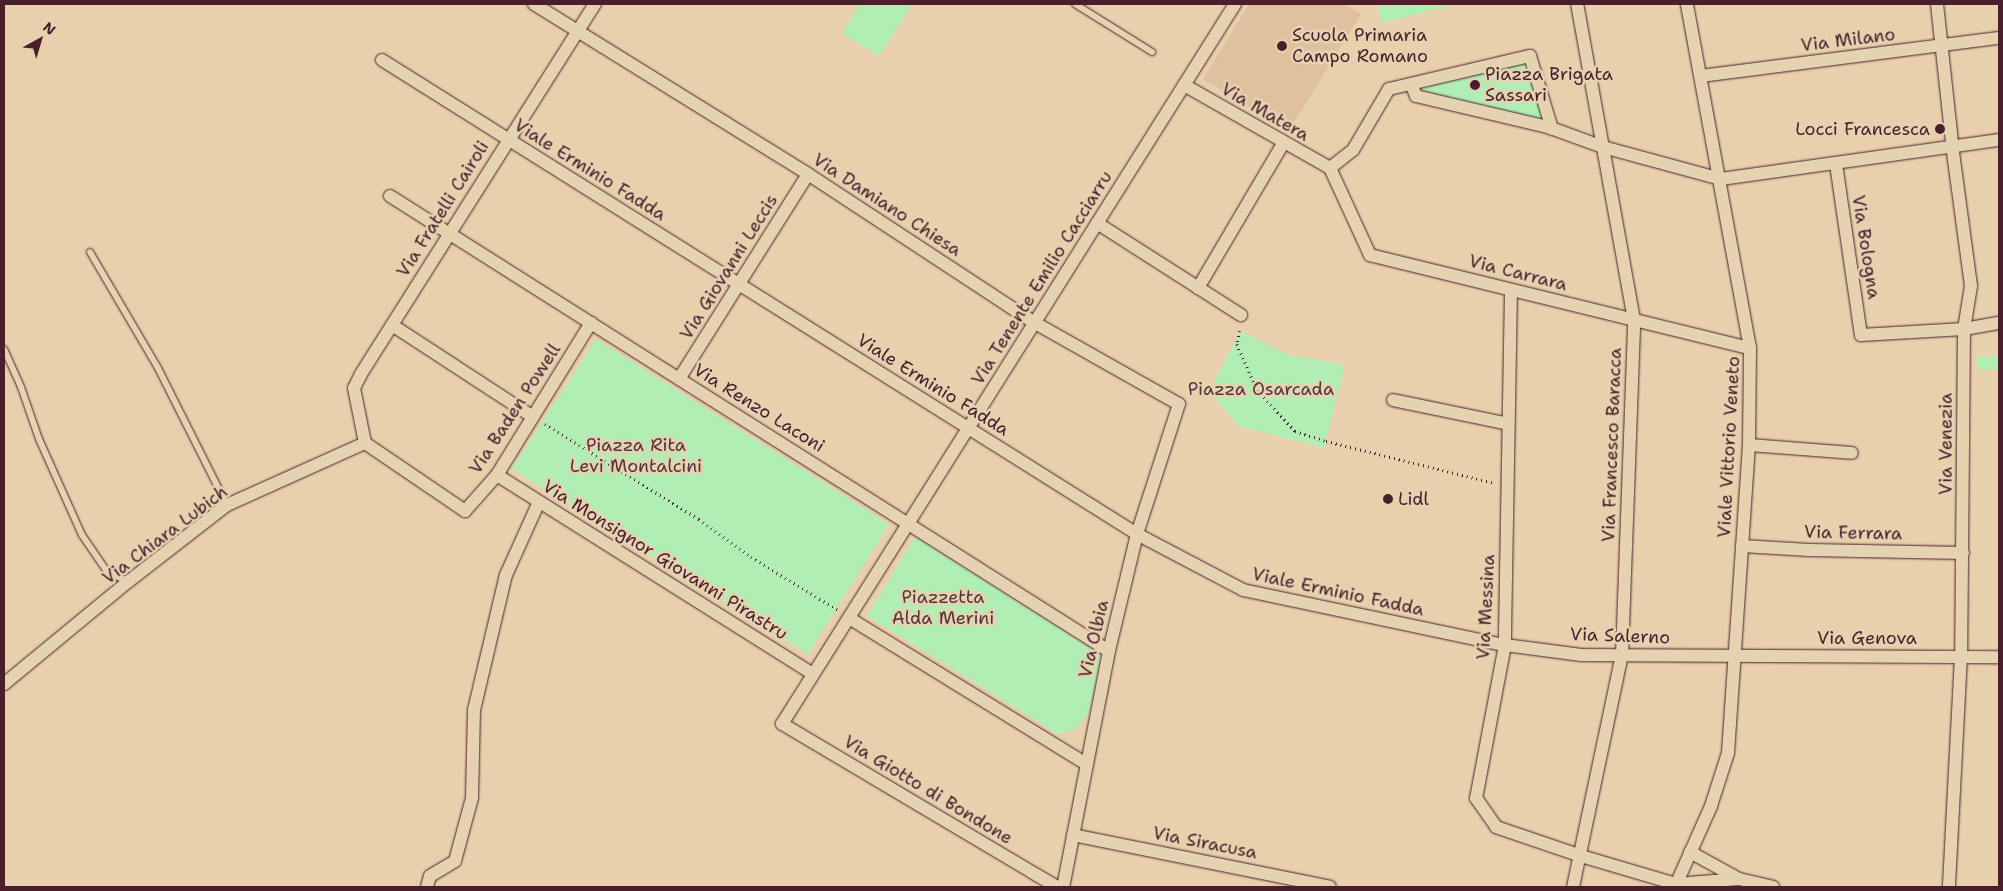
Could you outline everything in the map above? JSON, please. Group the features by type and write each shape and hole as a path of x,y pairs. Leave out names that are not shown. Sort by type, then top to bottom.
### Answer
{"street":[{"name":"Via Damiano Chiesa","path":"534,4 808,174 1035,322 1179,404"},
{"name":"Via Fratelli Cairoli","path":"365,443 354,388 507,139 595,4"},
{"name":"Via Tenente Emilio Cacciarru","path":"782,724 1235,4"},
{"name":"Via Francesco Baracca","path":"1573,887 1622,655 1634,320 1577,4"},
{"name":"Viale Vittorio Veneto","path":"1675,886 1711,806 1728,753 1749,445 1750,348 1721,179 1687,4"},
{"name":"Via Venezia","path":"1937,4 1971,286 1964,329 1961,656 1949,887"},
{"name":"Via Milano","path":"1701,76 1999,38"},
{"path":"1330,168 1353,150 1388,89 1530,56 1552,128"},
{"name":"Viale Erminio Fadda","path":"382,60 1138,534 1243,590 1505,644"},
{"path":"1410,84 1416,96 1552,128 1603,148 1721,179 1999,140"},
{"name":"Via Matera","path":"1184,85 1330,168"},
{"path":"1198,288 1284,142"},
{"name":"Via Bologna","path":"1836,164 1861,335 1964,329"},
{"name":"Via Carrara","path":"1330,168 1370,255 1750,348"},
{"name":"Via Giovanni Leccis","path":"679,379 740,285 808,174"},
{"name":"Via Renzo Laconi","path":"390,196 1108,651"},
{"path":"1097,223 1241,316"},
{"name":"Via Messina","path":"1511,290 1505,644 1476,798 1496,827 1675,886 1740,880"},
{"name":"Via Baden Powell","path":"365,443 464,511 497,475 591,323"},
{"path":"1964,329 1999,323"},
{"path":"392,325 533,417"},
{"path":"1393,400 1509,424"},
{"name":"Via Olbia","path":"1063,887 1108,651 1138,534 1179,404"},
{"name":"Via Chiara Lubich","path":"4,684 129,581 227,505 365,443"},
{"path":"1749,445 1852,453"},
{"name":"Via Monsignor Giovanni Pirastru","path":"497,475 813,674"},
{"path":"427,887 430,876 455,861 472,798 474,710 506,575 540,502"},
{"name":"Via Ferrara","path":"1742,546 1809,550 1963,553"},
{"path":"849,618 1086,764"},
{"name":"Via Salerno","path":"1505,644 1581,655 1734,656"},
{"name":"Via Genova","path":"1734,656 1999,657"},
{"name":"Via Giotto di Bondone","path":"782,724 1057,887"},
{"name":"Via Siracusa","path":"1073,835 1291,883 1330,887"},
{"path":"1690,852 1740,880 1773,887"}],"lane":[{"path":"1075,4 1152,52"},
{"path":"90,252 158,368 227,505"},
{"path":"4,349 21,387 40,440 82,535 108,573 129,581"}],"path":[{"path":"1240,331 1238,344 1257,390 1295,431 1508,486"},
{"path":"533,417 699,519 752,557 829,603 849,618"}],"shaded area":[{"name":"Scuola Primaria Campo Romano","path":"1249,4 1345,4 1361,14 1288,132 1203,79"}],"green space":[{"path":"860,4 912,4 879,56 842,33"},
{"path":"1377,4 1456,4 1382,23"},
{"path":"1529,63 1547,125 1423,95 1419,86"},
{"name":"Piazza Osarcada","path":"1240,331 1289,355 1345,365 1324,448 1239,426 1209,392"},
{"name":"Piazza Rita Levi Montalcini","path":"596,339 889,524 808,654 512,469"},
{"path":"1977,356 1999,356 1999,369 1977,369"},
{"name":"Piazzetta Alda Merini","path":"915,537 1101,655 1089,712 1077,728 1058,734 867,616"}],"place":[{"name":"Scuola Primaria Campo Romano","path":"1282,46"},
{"name":"Piazza Brigata Sassari","path":"1475,85"},
{"name":"Locci Francesca","path":"1940,129"},
{"name":"Lidl","path":"1388,499"}]}
